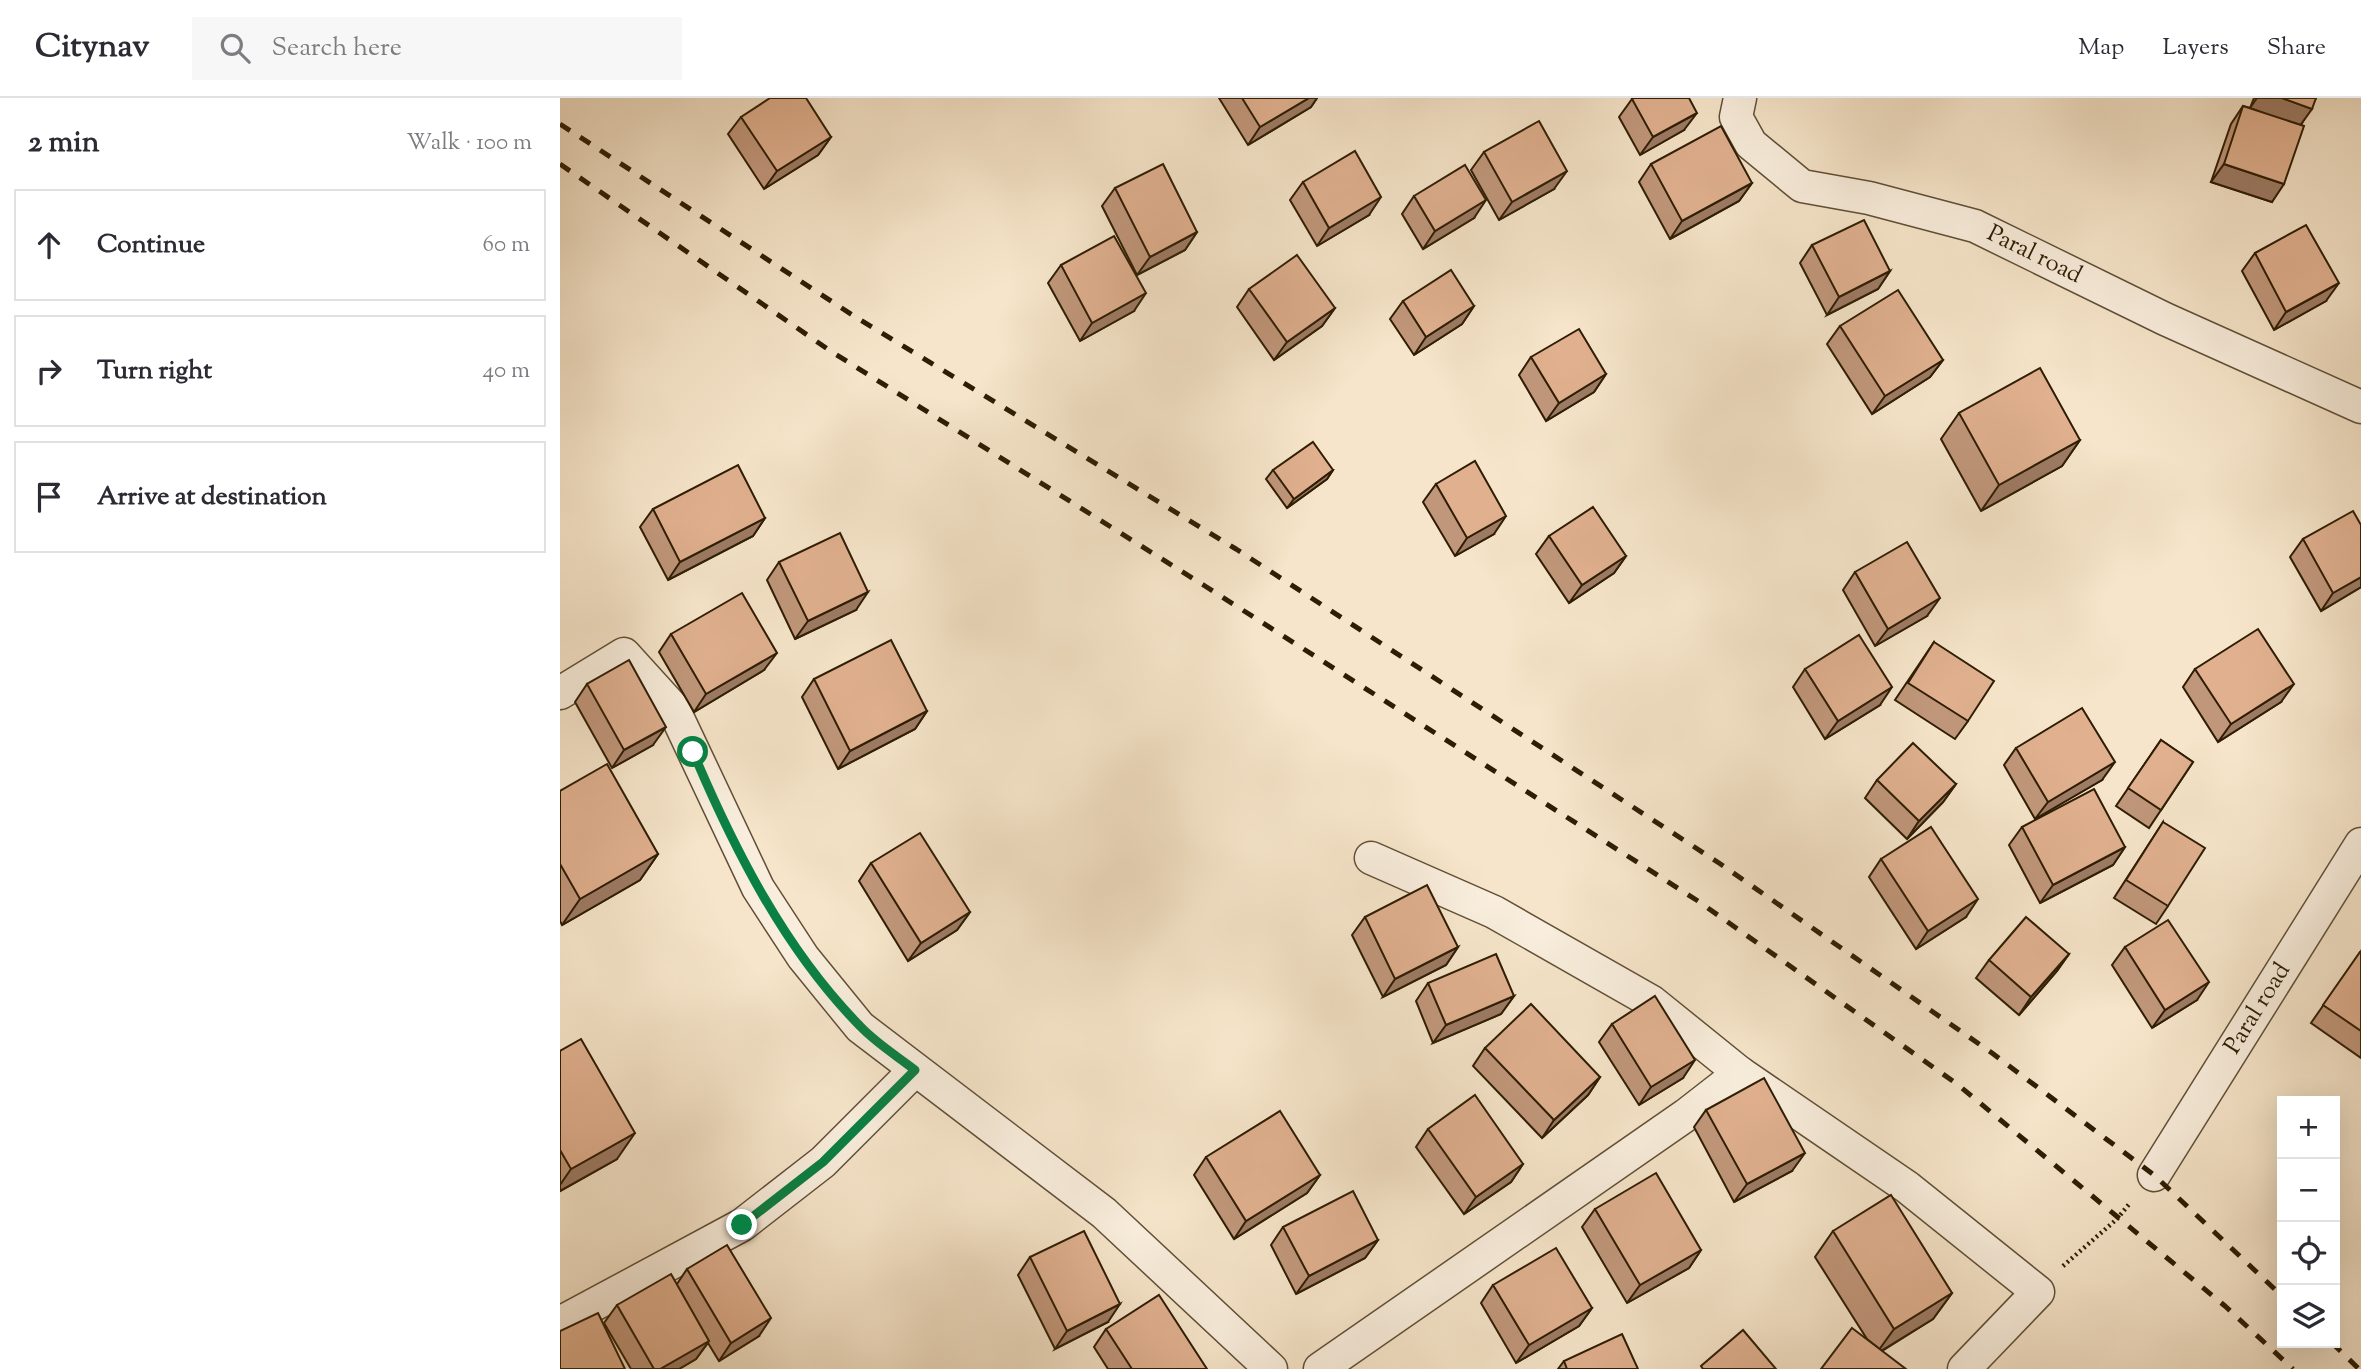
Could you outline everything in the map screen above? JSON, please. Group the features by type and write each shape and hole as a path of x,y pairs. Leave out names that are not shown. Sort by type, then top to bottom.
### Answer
{"street":[{"name":"Paral road","path":"1740,98 1736,117 1751,144 1802,186 1869,198 1975,226 2165,319 2361,407"},
{"path":"560,693 624,654 673,708 758,888 803,957 860,1027 1104,1213 1271,1369"},
{"name":"Paral road","path":"2154,1175 2361,844"},
{"path":"1371,858 1494,912 1651,1002 1740,1073 1907,1187 2038,1292 1964,1369"},
{"path":"560,1323 742,1225 823,1162 915,1070"},
{"path":"1320,1369 1686,1115 1740,1073"}],"path":[{"path":"2038,1292 2081,1249 2117,1219 2154,1175"}],"building":[{"path":"770,98 806,98 831,137 777,171 741,117"},
{"path":"1242,98 1309,98 1260,127"},
{"path":"1689,98 1697,113 1653,137 1632,99"},
{"path":"2282,98 2316,98 2312,109"},
{"path":"2243,106 2304,126 2284,184 2224,164"},
{"path":"1539,121 1567,171 1512,202 1484,152"},
{"path":"1721,126 1752,183 1682,221 1651,164"},
{"path":"1355,151 1381,197 1329,228 1303,182"},
{"path":"1163,164 1197,232 1150,257 1115,188"},
{"path":"1465,165 1486,200 1435,231 1414,196"},
{"path":"1864,220 1890,271 1839,297 1812,245"},
{"path":"2306,225 2339,283 2286,312 2255,253"},
{"path":"1114,236 1146,293 1092,323 1061,265"},
{"path":"1297,255 1335,308 1287,342 1249,289"},
{"path":"1451,270 1474,306 1426,337 1403,301"},
{"path":"1898,290 1943,360 1885,396 1840,326"},
{"path":"1579,329 1606,374 1559,403 1531,357"},
{"path":"2040,368 2080,440 1999,485 1959,413"},
{"path":"1313,442 1333,470 1294,499 1273,470"},
{"path":"1475,461 1506,516 1467,538 1436,484"},
{"path":"738,465 765,518 680,562 653,509"},
{"path":"1593,507 1626,556 1582,585 1549,536"},
{"path":"2353,511 2361,525 2361,577 2333,593 2303,539"},
{"path":"840,533 868,592 808,621 779,562"},
{"path":"1907,542 1940,598 1888,629 1855,572"},
{"path":"742,593 777,653 706,694 671,634"},
{"path":"2258,629 2294,684 2231,724 2195,669"},
{"path":"1859,635 1892,687 1838,721 1805,669"},
{"path":"891,640 927,711 850,751 814,679"},
{"path":"1934,642 1994,681 1968,721 1908,683"},
{"path":"629,660 666,727 624,750 587,684"},
{"path":"2082,708 2115,762 2048,802 2016,748"},
{"path":"2161,740 2193,762 2161,810 2128,788"},
{"path":"1913,743 1956,784 1919,821 1877,780"},
{"path":"607,764 658,854 580,899 560,864 560,791"},
{"path":"2094,789 2125,847 2053,885 2022,827"},
{"path":"2163,822 2205,848 2168,906 2126,880"},
{"path":"1931,827 1978,899 1928,931 1881,859"},
{"path":"920,833 970,912 921,943 871,863"},
{"path":"1427,885 1458,947 1395,979 1365,917"},
{"path":"2026,917 2069,954 2031,997 1989,960"},
{"path":"2168,920 2209,982 2165,1010 2125,947"},
{"path":"2361,952 2361,1031 2323,1005"},
{"path":"1496,954 1514,996 1446,1025 1428,983"},
{"path":"1655,996 1695,1060 1651,1087 1612,1024"},
{"path":"1531,1004 1600,1077 1554,1120 1485,1048"},
{"path":"581,1039 635,1133 571,1169 560,1150 560,1051"},
{"path":"1764,1078 1805,1153 1747,1184 1706,1110"},
{"path":"1475,1095 1523,1164 1476,1197 1428,1129"},
{"path":"1280,1111 1320,1175 1246,1221 1206,1157"},
{"path":"1656,1173 1701,1250 1640,1285 1595,1209"},
{"path":"1353,1191 1378,1240 1309,1276 1283,1227"},
{"path":"1891,1195 1952,1293 1894,1329 1833,1231"},
{"path":"1084,1231 1120,1304 1067,1331 1030,1257"},
{"path":"727,1245 771,1318 731,1343 687,1269"},
{"path":"1556,1248 1592,1308 1529,1345 1493,1285"},
{"path":"671,1274 709,1341 660,1369 654,1369 617,1305"},
{"path":"1159,1295 1207,1369 1132,1369 1106,1329"},
{"path":"598,1313 625,1369 560,1369 560,1331"},
{"path":"1852,1328 1906,1369 1821,1369"},
{"path":"1743,1330 1776,1369 1703,1369 1701,1366"},
{"path":"1622,1334 1638,1369 1567,1369 1564,1361"}],"railway":[{"path":"560,124 857,318 1236,549 1719,863 1992,1053 2154,1175 2277,1291"},
{"path":"560,164 829,350 1698,901 1957,1084 2225,1306 2293,1369"},
{"path":"2337,1348 2359,1369"}],"route":[{"path":"693,752 711,795 758,888 803,957 860,1027 915,1070 823,1162 742,1225"}]}
